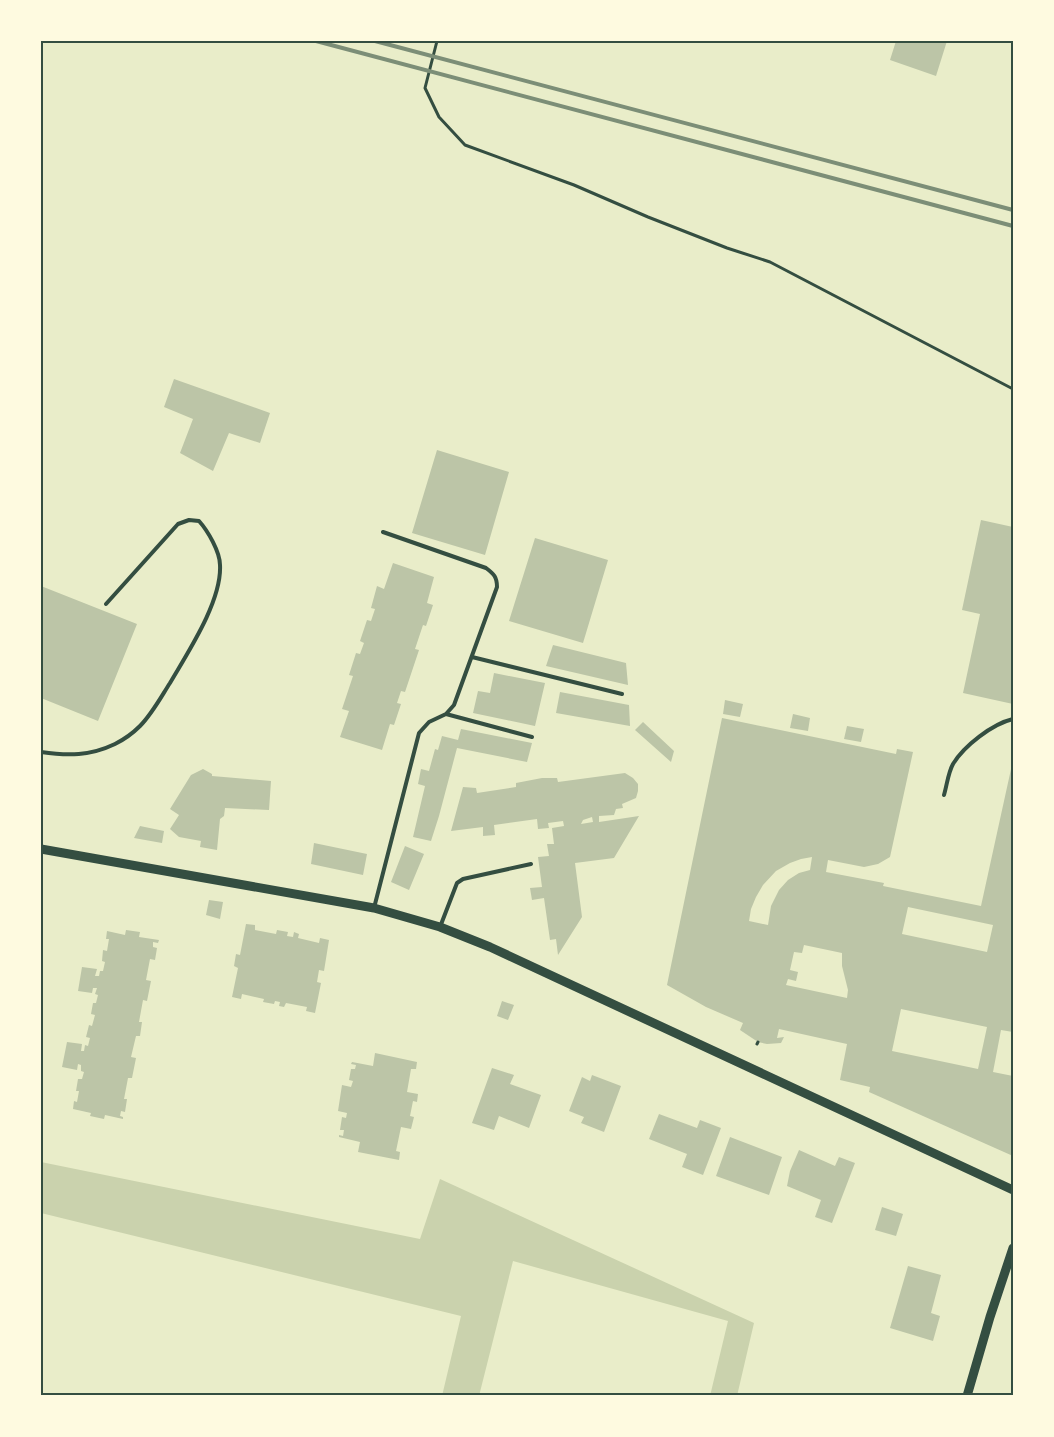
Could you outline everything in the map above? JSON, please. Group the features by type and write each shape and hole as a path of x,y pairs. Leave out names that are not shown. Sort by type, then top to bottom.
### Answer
{"street":[{"path":"41,849 374,908 440,927 490,947 1013,1190"},
{"path":"966,1396 1013,1248"}],"lane":[{"path":"41,752 88,754 117,743 140,726 161,697 197,638 216,594 220,564 206,528 199,521 189,520 178,524 106,604"},
{"path":"374,908 418,733 429,722 446,714 454,705 497,587 497,579 494,573 486,568 383,532"},
{"path":"472,656 622,694"},
{"path":"446,714 532,737"},
{"path":"944,795 952,766 965,747 996,725 1013,719"},
{"path":"440,927 457,883 463,879 530,864"}],"path":[{"path":"436,41 425,88 439,116 465,145 574,185 727,248 770,262 1013,389"}],"green space":[{"path":"41,1162 420,1239 440,1179 754,1323 737,1396 710,1396 728,1321 513,1261 479,1396 442,1396 461,1316 41,1213"}],"building":[{"path":"896,41 947,41 936,76 890,60"},
{"path":"174,379 270,413 260,443 229,433 213,471 180,453 193,419 164,407"},
{"path":"437,450 509,472 485,555 412,533"},
{"path":"981,520 1013,527 1013,704 963,693 980,614 962,610"},
{"path":"535,538 608,560 583,643 509,621"},
{"path":"393,563 434,577 427,603 433,605 426,626 423,625 415,649 419,650 405,692 401,691 397,703 401,704 394,725 390,724 382,750 340,737 349,711 342,709 353,676 349,675 356,653 360,654 364,643 360,641 367,620 371,621 375,609 371,608 377,586 384,589"},
{"path":"41,586 137,624 98,721 41,698"},
{"path":"553,645 626,663 628,685 546,666"},
{"path":"494,673 545,683 535,726 473,713 478,691 490,693"},
{"path":"560,692 629,705 630,726 556,713"},
{"path":"725,700 743,704 740,717 723,714"},
{"path":"793,714 810,718 808,731 790,728"},
{"path":"722,718 896,754 897,749 913,752 890,857 878,864 864,867 828,860 826,872 884,883 883,886 981,906 1013,760 1013,1032 1001,1030 993,1072 1013,1076 1013,1156 869,1092 870,1087 840,1080 847,1044 779,1029 777,1038 784,1037 781,1043 767,1044 758,1042 740,1030 743,1023 706,1007 667,985","holes":["812,857 810,870 799,873 788,880 779,890 771,906 768,925 749,921 751,909 763,885 776,871 801,859","908,907 993,925 987,952 902,934","804,945 842,953 842,966 848,990 847,998 786,985 788,979 796,981 798,972 790,970 794,952 802,953","901,1009 987,1027 978,1069 892,1051"]},
{"path":"643,722 674,751 671,762 635,730"},
{"path":"847,726 864,729 861,742 844,739"},
{"path":"461,729 532,743 527,762 457,748 431,841 413,837 425,786 418,784 421,769 429,771 435,749 438,750 442,736 458,740"},
{"path":"203,769 212,774 212,776 271,781 269,810 225,808 224,816 220,819 217,850 200,847 201,841 179,837 170,829 179,815 170,809 191,775"},
{"path":"625,773 638,784 636,798 622,804 623,808 616,809 614,815 599,816 599,822 639,816 614,858 575,863 582,917 558,955 556,939 550,940 544,898 532,900 530,888 542,887 538,857 549,856 547,844 554,844 552,828 564,826 563,821 548,823 549,828 538,829 537,819 494,825 495,835 483,836 483,827 451,831 463,787 476,788 477,793 516,787 516,783 542,778 557,778 558,782","holes":["592,817 593,822 581,824 583,820"]},
{"path":"140,826 164,831 162,843 134,838"},
{"path":"314,843 367,854 363,875 311,864"},
{"path":"405,846 424,854 409,890 391,882"},
{"path":"209,900 223,902 220,919 206,915"},
{"path":"246,924 255,925 255,930 276,934 277,930 288,932 287,936 293,937 294,932 299,934 298,938 319,943 320,938 329,940 324,971 319,970 317,982 321,983 315,1013 306,1011 307,1007 286,1003 284,1007 279,1006 280,1002 275,1001 274,1004 263,1002 264,999 242,994 241,999 232,997 238,968 234,966 236,954 240,955"},
{"path":"126,930 140,932 139,937 159,940 158,943 153,942 153,947 157,948 155,960 150,959 146,980 151,981 147,1001 143,1000 139,1022 142,1022 140,1036 136,1036 131,1057 136,1058 132,1078 128,1078 124,1099 127,1099 125,1112 121,1111 120,1116 123,1119 105,1115 104,1119 90,1116 91,1113 73,1109 74,1101 77,1102 79,1091 76,1091 78,1079 82,1079 84,1072 81,1071 81,1065 78,1064 77,1070 62,1067 67,1042 82,1044 81,1051 84,1051 85,1045 88,1046 90,1038 86,1037 89,1025 92,1026 95,1015 91,1014 93,1003 96,1003 98,995 95,994 97,988 93,988 92,993 78,991 82,967 97,969 95,976 99,976 100,971 103,971 105,962 102,961 103,950 107,951 109,939 106,939 107,931 125,935"},
{"path":"502,1001 514,1005 508,1020 497,1016"},
{"path":"375,1053 417,1062 416,1069 411,1069 407,1092 418,1094 417,1102 413,1101 410,1116 414,1117 411,1129 401,1127 396,1151 400,1152 399,1160 358,1152 360,1142 339,1137 339,1135 343,1136 344,1130 340,1130 342,1117 346,1118 347,1113 338,1111 342,1085 351,1087 353,1081 349,1080 351,1069 355,1069 356,1065 351,1064 352,1062 373,1066"},
{"path":"492,1068 514,1075 510,1084 541,1095 529,1128 499,1116 494,1130 472,1123"},
{"path":"592,1075 621,1086 604,1132 581,1123 584,1117 569,1111 582,1077 590,1081"},
{"path":"659,1114 697,1128 700,1120 721,1128 703,1175 682,1167 687,1154 649,1139"},
{"path":"730,1137 782,1157 769,1195 716,1176"},
{"path":"799,1150 835,1166 839,1157 855,1163 832,1223 815,1217 821,1200 787,1186 790,1171"},
{"path":"882,1207 903,1214 896,1236 875,1230"},
{"path":"908,1266 941,1275 931,1313 940,1316 933,1341 890,1328"}],"railway":[{"path":"316,41 1013,226"},
{"path":"375,41 1013,210"}]}
